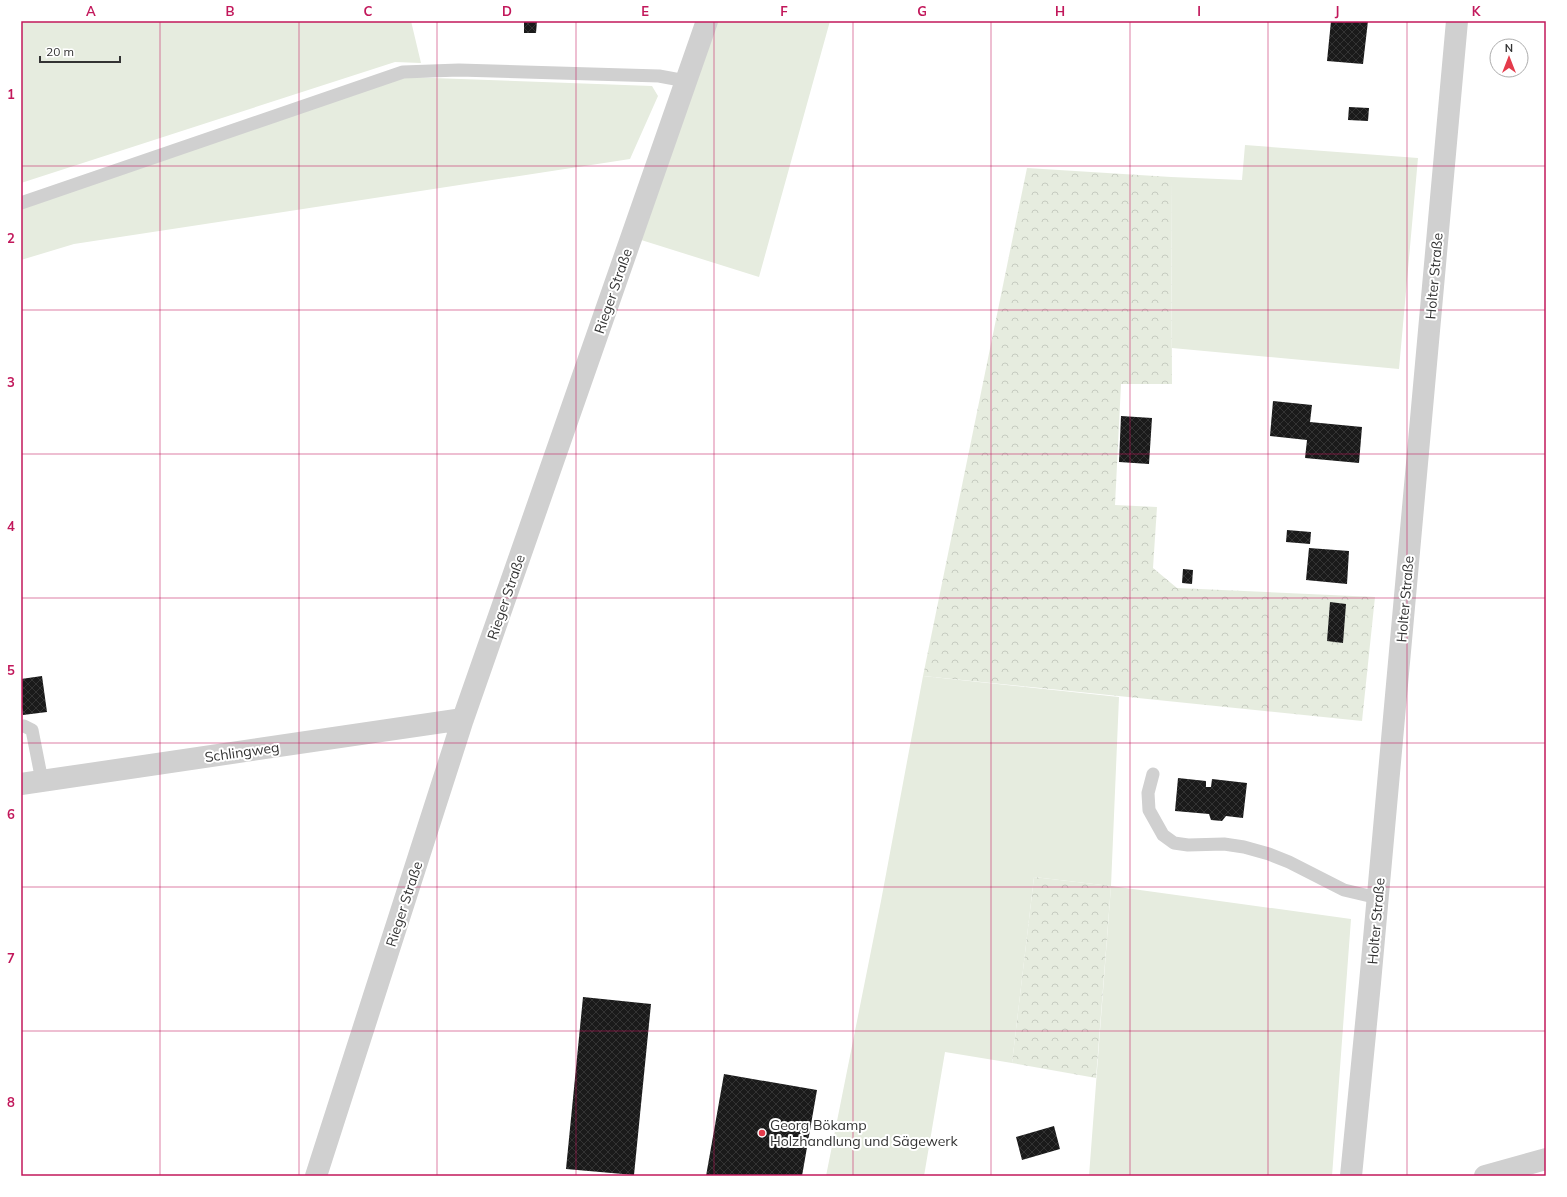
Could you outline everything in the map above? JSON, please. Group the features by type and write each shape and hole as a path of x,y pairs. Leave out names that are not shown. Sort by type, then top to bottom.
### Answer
{"street":[{"name":"Rieger Straße","path":"316,1176 463,719 708,21"},
{"name":"Holter Straße","path":"1351,1176 1378,898 1457,21"},
{"name":"Schlingweg","path":"31,783 463,719"},
{"path":"1486,1176 1546,1159"}],"lane":[{"path":"21,203 403,72 459,70 651,76 686,81"},
{"path":"21,726 32,730 31,783"},
{"path":"1153,774 1148,793 1149,810 1163,835 1174,843 1188,845 1224,844 1244,847 1289,862 1344,890 1378,898"}],"green space":[{"path":"21,21 411,21 421,63 395,62 21,183"},
{"path":"715,21 830,21 759,277 638,239"},
{"path":"404,77 652,86 658,96 630,159 74,244 21,260 21,208"},
{"path":"1245,145 1418,158 1399,369 1172,348 1171,177 1242,180"},
{"path":"1027,168 1171,177 1172,384 1121,384 1115,505 1157,507 1153,568 1177,588 1375,597 1362,721 923,676"},
{"path":"923,676 1119,697 1111,886 1034,877 1012,1063 945,1052 924,1176 826,1176 881,901"},
{"path":"1034,877 1111,886 1096,1078 1012,1063"},
{"path":"1111,886 1351,919 1332,1176 1089,1176"}],"building":[{"path":"524,21 537,21 536,33 524,33"},
{"path":"1331,21 1368,21 1363,64 1327,61"},
{"path":"1349,107 1369,108 1368,121 1348,120"},
{"path":"1273,401 1312,405 1310,422 1362,427 1359,463 1305,458 1307,440 1270,436"},
{"path":"1121,416 1152,418 1149,464 1119,462"},
{"path":"1287,530 1311,532 1310,544 1286,542"},
{"path":"1309,548 1349,551 1347,584 1306,580"},
{"path":"1183,569 1193,570 1192,584 1182,583"},
{"path":"1330,602 1346,604 1343,643 1327,641"},
{"path":"42,676 47,712 23,715 21,679"},
{"path":"1178,778 1206,781 1206,787 1211,787 1212,779 1247,783 1243,818 1226,816 1222,821 1211,820 1209,814 1175,811"},
{"path":"583,997 651,1004 634,1175 566,1169"},
{"name":"Georg Bökamp Holzhandlung und Sägewerk","path":"724,1074 817,1090 802,1176 706,1176"},
{"path":"1054,1126 1060,1149 1022,1160 1016,1137"}],"place":[{"name":"Georg Bökamp Holzhandlung und Sägewerk","path":"762,1133"}]}
